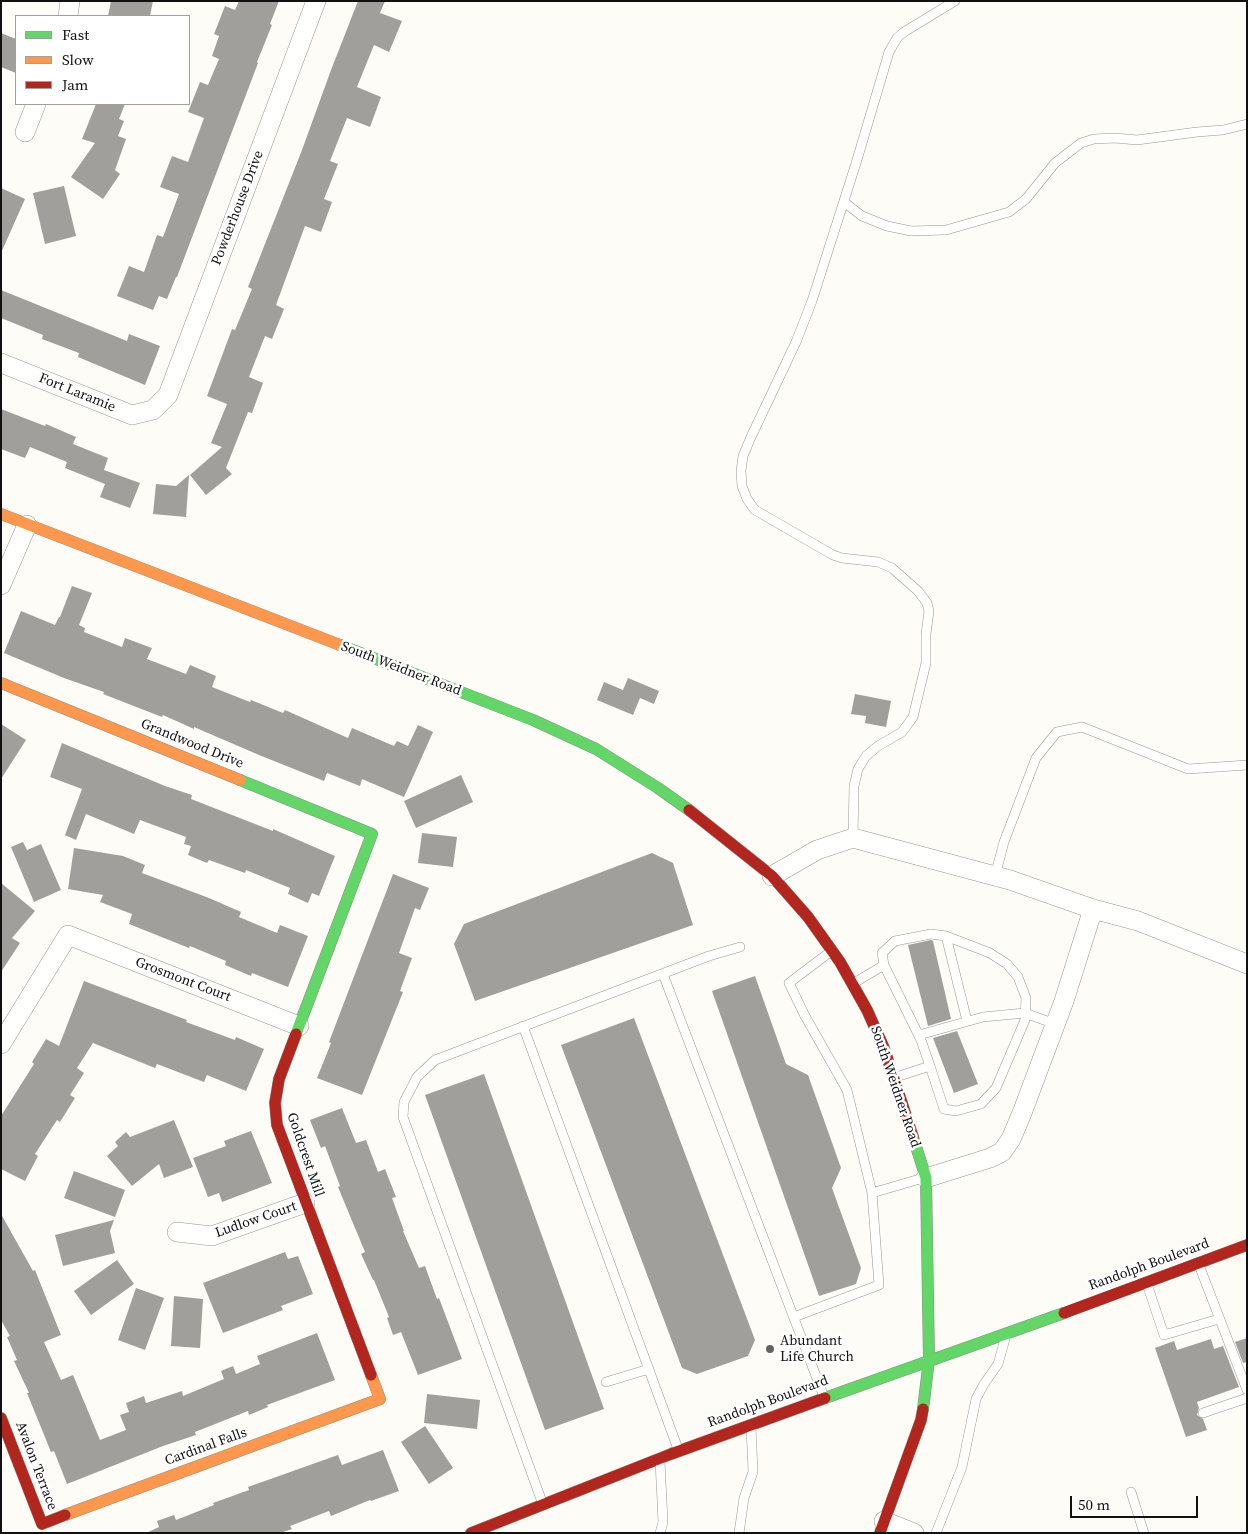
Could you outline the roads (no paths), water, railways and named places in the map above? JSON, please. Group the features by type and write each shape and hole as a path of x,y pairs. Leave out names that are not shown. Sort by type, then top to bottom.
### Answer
{"main road":[{"name":"South Weidner Road","path":"1,514 533,720 596,749 658,788 699,817 772,876 808,917 832,950 867,1010 884,1048 926,1178 929,1360 921,1420 882,1527"},
{"name":"Grandwood Drive","path":"1,683 372,834"},
{"name":"Goldcrest Mill","path":"372,834 279,1080 275,1115 276,1125 380,1399"},
{"name":"Randolph Boulevard","path":"471,1533 678,1451 824,1397 1007,1334 1247,1245"},
{"name":"Cardinal Falls","path":"42,1524 380,1399"},
{"name":"Avalon Terrace","path":"1,1418 42,1524"}],"street":[{"path":"68,15 70,1"},
{"name":"Powderhouse Drive","path":"153,410 168,395 316,1"},
{"path":"25,132 36,105"},
{"name":"Fort Laramie","path":"1,363 132,415 153,410"},
{"path":"1,585 5,566 27,525"},
{"path":"772,876 817,850 853,838 995,876 1093,909 1138,921 1247,964"},
{"path":"926,1178 990,1158 1002,1152 1022,1113 1055,1024 1093,909"},
{"name":"Grosmont Court","path":"1,1044 68,935 298,1026"},
{"name":"Ludlow Court","path":"178,1232 212,1236 306,1203"},
{"path":"882,1527 914,1533"}],"lane":[{"path":"853,838 854,786 858,769 866,756 878,746 902,732 913,717 926,663 926,634 929,611 927,603 918,591 892,568 878,562 832,555 755,510 747,499 742,486 741,471 743,456 751,436 796,342 812,302 889,52 904,32 955,1"},
{"path":"844,202 862,216 888,226 911,231 946,230 1009,212 1026,199 1055,163 1081,143 1094,139 1137,140 1223,130 1247,124"},
{"path":"995,876 1004,842 1036,758 1057,732 1082,727 1188,770 1247,765"},
{"path":"931,934 946,936 990,953 1007,964 1018,977 1026,998 1025,1020 996,1088 982,1104 956,1111 944,1108 919,1035 884,965 882,953 894,941 931,934"},
{"path":"946,936 967,1021"},
{"path":"542,1504 403,1117 404,1102 417,1077 435,1060 740,946"},
{"path":"794,1317 879,1285 872,1193 847,1090 805,1016 789,983 832,950"},
{"path":"852,984 884,965"},
{"path":"663,974 824,1397"},
{"path":"919,1035 983,1017 1025,1013 1055,1024"},
{"path":"523,1026 678,1451"},
{"path":"894,1078 930,1066"},
{"path":"872,1193 926,1178"},
{"path":"1198,1262 1247,1390"},
{"path":"1146,1281 1164,1335 1219,1319"},
{"path":"936,1533 962,1467 976,1400 984,1384 998,1364 1007,1334"},
{"path":"606,1382 649,1369"},
{"path":"1203,1413 1247,1398"},
{"path":"739,1533 744,1498 753,1472 751,1424"},
{"path":"660,1458 662,1522 660,1533"},
{"path":"1131,1492 1144,1533"}],"place":[{"name":"Abundant Life Church","path":"770,1349"}]}
